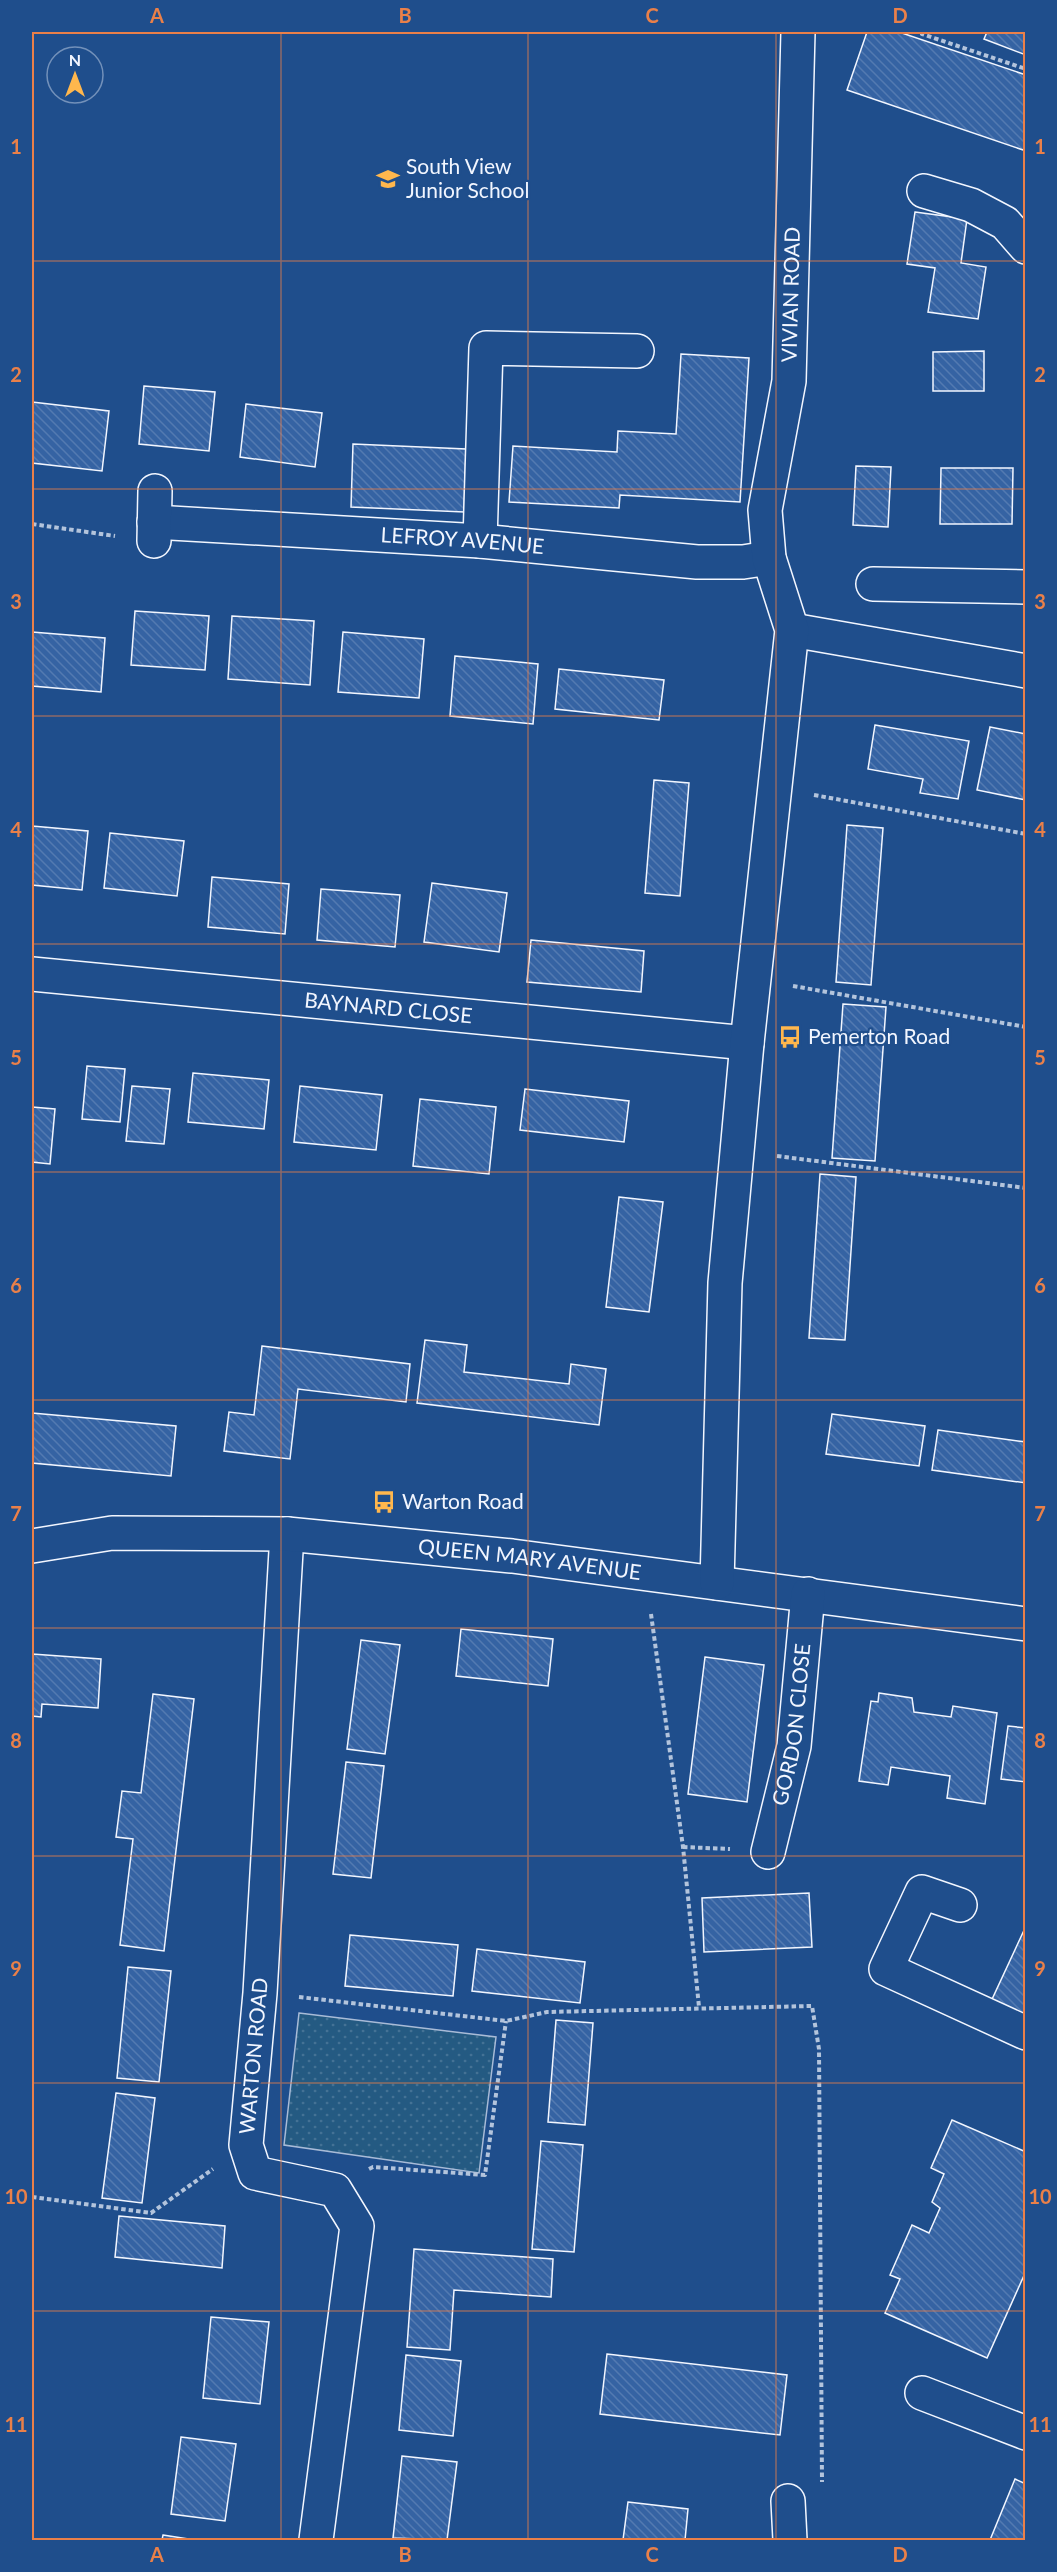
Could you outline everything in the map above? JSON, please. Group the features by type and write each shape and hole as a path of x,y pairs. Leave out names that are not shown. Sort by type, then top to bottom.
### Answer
{"street":[{"name":"VIVIAN ROAD","path":"769,558 765,510 789,381 798,32"},
{"path":"924,191 970,205 1005,223 1026,247"},
{"path":"480,541 486,348 637,351"},
{"name":"LEFROY AVENUE","path":"154,518 480,541 697,562 743,562 769,558"},
{"path":"717,1583 725,1283 747,1043 792,630 769,558"},
{"path":"873,584 1026,586"},
{"path":"792,630 1026,671"},
{"name":"BAYNARD CLOSE","path":"32,974 747,1043"},
{"name":"QUEEN MARY AVENUE","path":"32,1546 112,1533 287,1534 512,1556 1026,1624"},
{"name":"WARTON ROAD","path":"287,1534 260,1993 246,2145 255,2173 335,2190"},
{"name":"GORDON CLOSE","path":"768,1852 794,1746 808,1594"},
{"path":"960,1905 922,1892 886,1969 1026,2033"},
{"path":"316,2541 357,2226 335,2190"},
{"path":"922,2393 1026,2433"},
{"path":"788,2501 790,2541"}],"path":[{"path":"923,32 922,34 1026,69"},
{"path":"32,524 154,518"},
{"path":"774,788 1026,834"},
{"path":"754,980 1026,1027"},
{"path":"737,1150 1026,1188"},
{"path":"651,1607 683,1846 699,2007"},
{"path":"683,1846 768,1852"},
{"path":"260,1993 506,2021 547,2012 812,2006 819,2049 822,2487"},
{"path":"335,2190 373,2167 485,2175 506,2021"},
{"path":"32,2197 151,2213 246,2145"}],"shaded area":[{"path":"299,2013 496,2037 479,2173 284,2145"}],"building":[{"path":"867,32 899,32 1026,75 1026,151 847,90"},
{"path":"987,32 1026,32 1026,55 984,39"},
{"path":"915,212 967,219 961,263 986,267 978,319 928,312 935,268 907,264"},
{"path":"984,351 984,391 933,391 933,352"},
{"path":"681,354 749,358 740,502 620,495 619,508 509,502 513,446 617,452 618,431 676,434"},
{"path":"144,386 215,392 209,451 139,444"},
{"path":"32,402 109,411 102,471 32,463"},
{"path":"246,404 322,413 315,467 240,457"},
{"path":"353,444 466,449 464,512 351,507"},
{"path":"856,466 891,467 888,527 853,525"},
{"path":"941,468 1013,468 1012,524 940,524"},
{"path":"135,611 209,616 205,670 131,665"},
{"path":"232,616 314,621 310,685 228,679"},
{"path":"32,632 105,638 101,692 32,686"},
{"path":"343,632 424,639 419,698 338,692"},
{"path":"455,656 538,664 533,724 450,716"},
{"path":"559,669 664,680 659,720 555,709"},
{"path":"875,725 969,741 958,799 920,793 923,779 868,769"},
{"path":"990,727 1026,734 1026,800 977,790"},
{"path":"654,780 689,783 680,896 645,893"},
{"path":"847,825 883,828 871,985 836,982"},
{"path":"32,826 88,831 82,890 32,885"},
{"path":"110,833 184,841 177,896 104,888"},
{"path":"212,877 289,884 285,934 208,927"},
{"path":"432,883 507,893 499,952 424,942"},
{"path":"321,889 400,895 395,947 317,940"},
{"path":"531,940 644,951 641,992 527,982"},
{"path":"843,1004 886,1007 875,1161 832,1158"},
{"path":"87,1066 125,1069 120,1122 82,1119"},
{"path":"193,1073 269,1080 264,1129 188,1122"},
{"path":"132,1086 170,1089 164,1144 126,1141"},
{"path":"300,1086 382,1095 376,1150 294,1142"},
{"path":"525,1089 629,1101 624,1142 520,1130"},
{"path":"420,1099 496,1107 489,1174 413,1166"},
{"path":"32,1107 55,1109 50,1164 32,1162"},
{"path":"820,1174 856,1177 845,1340 809,1338"},
{"path":"619,1197 663,1202 649,1312 606,1307"},
{"path":"425,1340 467,1345 464,1372 569,1384 571,1364 606,1369 599,1425 417,1403"},
{"path":"262,1346 410,1364 406,1402 298,1389 290,1459 224,1451 229,1412 254,1415"},
{"path":"32,1413 176,1426 171,1476 32,1463"},
{"path":"832,1414 925,1426 919,1466 826,1454"},
{"path":"938,1430 1026,1442 1026,1483 932,1470"},
{"path":"461,1629 553,1639 548,1686 456,1676"},
{"path":"361,1640 400,1645 385,1754 347,1749"},
{"path":"32,1654 101,1659 98,1708 42,1704 41,1717 32,1716"},
{"path":"705,1657 764,1665 747,1802 688,1794"},
{"path":"879,1693 912,1698 914,1712 951,1717 953,1706 997,1713 985,1804 947,1798 950,1776 891,1767 888,1785 859,1781 871,1701 878,1702"},
{"path":"153,1694 194,1699 164,1951 120,1945 133,1839 116,1837 122,1791 141,1793"},
{"path":"1008,1726 1026,1728 1026,1782 1001,1779"},
{"path":"346,1762 384,1766 371,1878 333,1874"},
{"path":"809,1893 812,1947 704,1952 702,1898"},
{"path":"1026,1926 1026,2026 988,2008"},
{"path":"350,1935 458,1945 453,1996 345,1986"},
{"path":"477,1949 585,1962 580,2003 472,1991"},
{"path":"128,1967 171,1971 159,2082 117,2078"},
{"path":"556,2020 593,2023 585,2125 548,2122"},
{"path":"116,2093 155,2098 142,2203 102,2198"},
{"path":"952,2120 1026,2152 1026,2271 987,2358 885,2313 900,2279 890,2275 912,2225 929,2233 940,2208 932,2202 944,2174 931,2168"},
{"path":"541,2141 583,2145 574,2252 532,2249"},
{"path":"119,2216 225,2226 222,2268 115,2257"},
{"path":"414,2249 553,2259 551,2297 454,2290 450,2350 407,2347"},
{"path":"211,2317 269,2322 260,2404 203,2398"},
{"path":"607,2354 787,2375 780,2435 600,2414"},
{"path":"406,2355 461,2361 453,2436 399,2430"},
{"path":"181,2437 236,2444 225,2521 171,2514"},
{"path":"402,2456 457,2462 447,2540 393,2538"},
{"path":"1015,2479 1026,2484 1026,2540 990,2540"},
{"path":"628,2502 688,2509 685,2540 623,2540"},
{"path":"163,2535 195,2540 162,2540"}],"place":[{"name":"South View Junior School","path":"388,179"},
{"name":"Pemerton Road","path":"790,1037"},
{"name":"Warton Road","path":"384,1502"}]}
